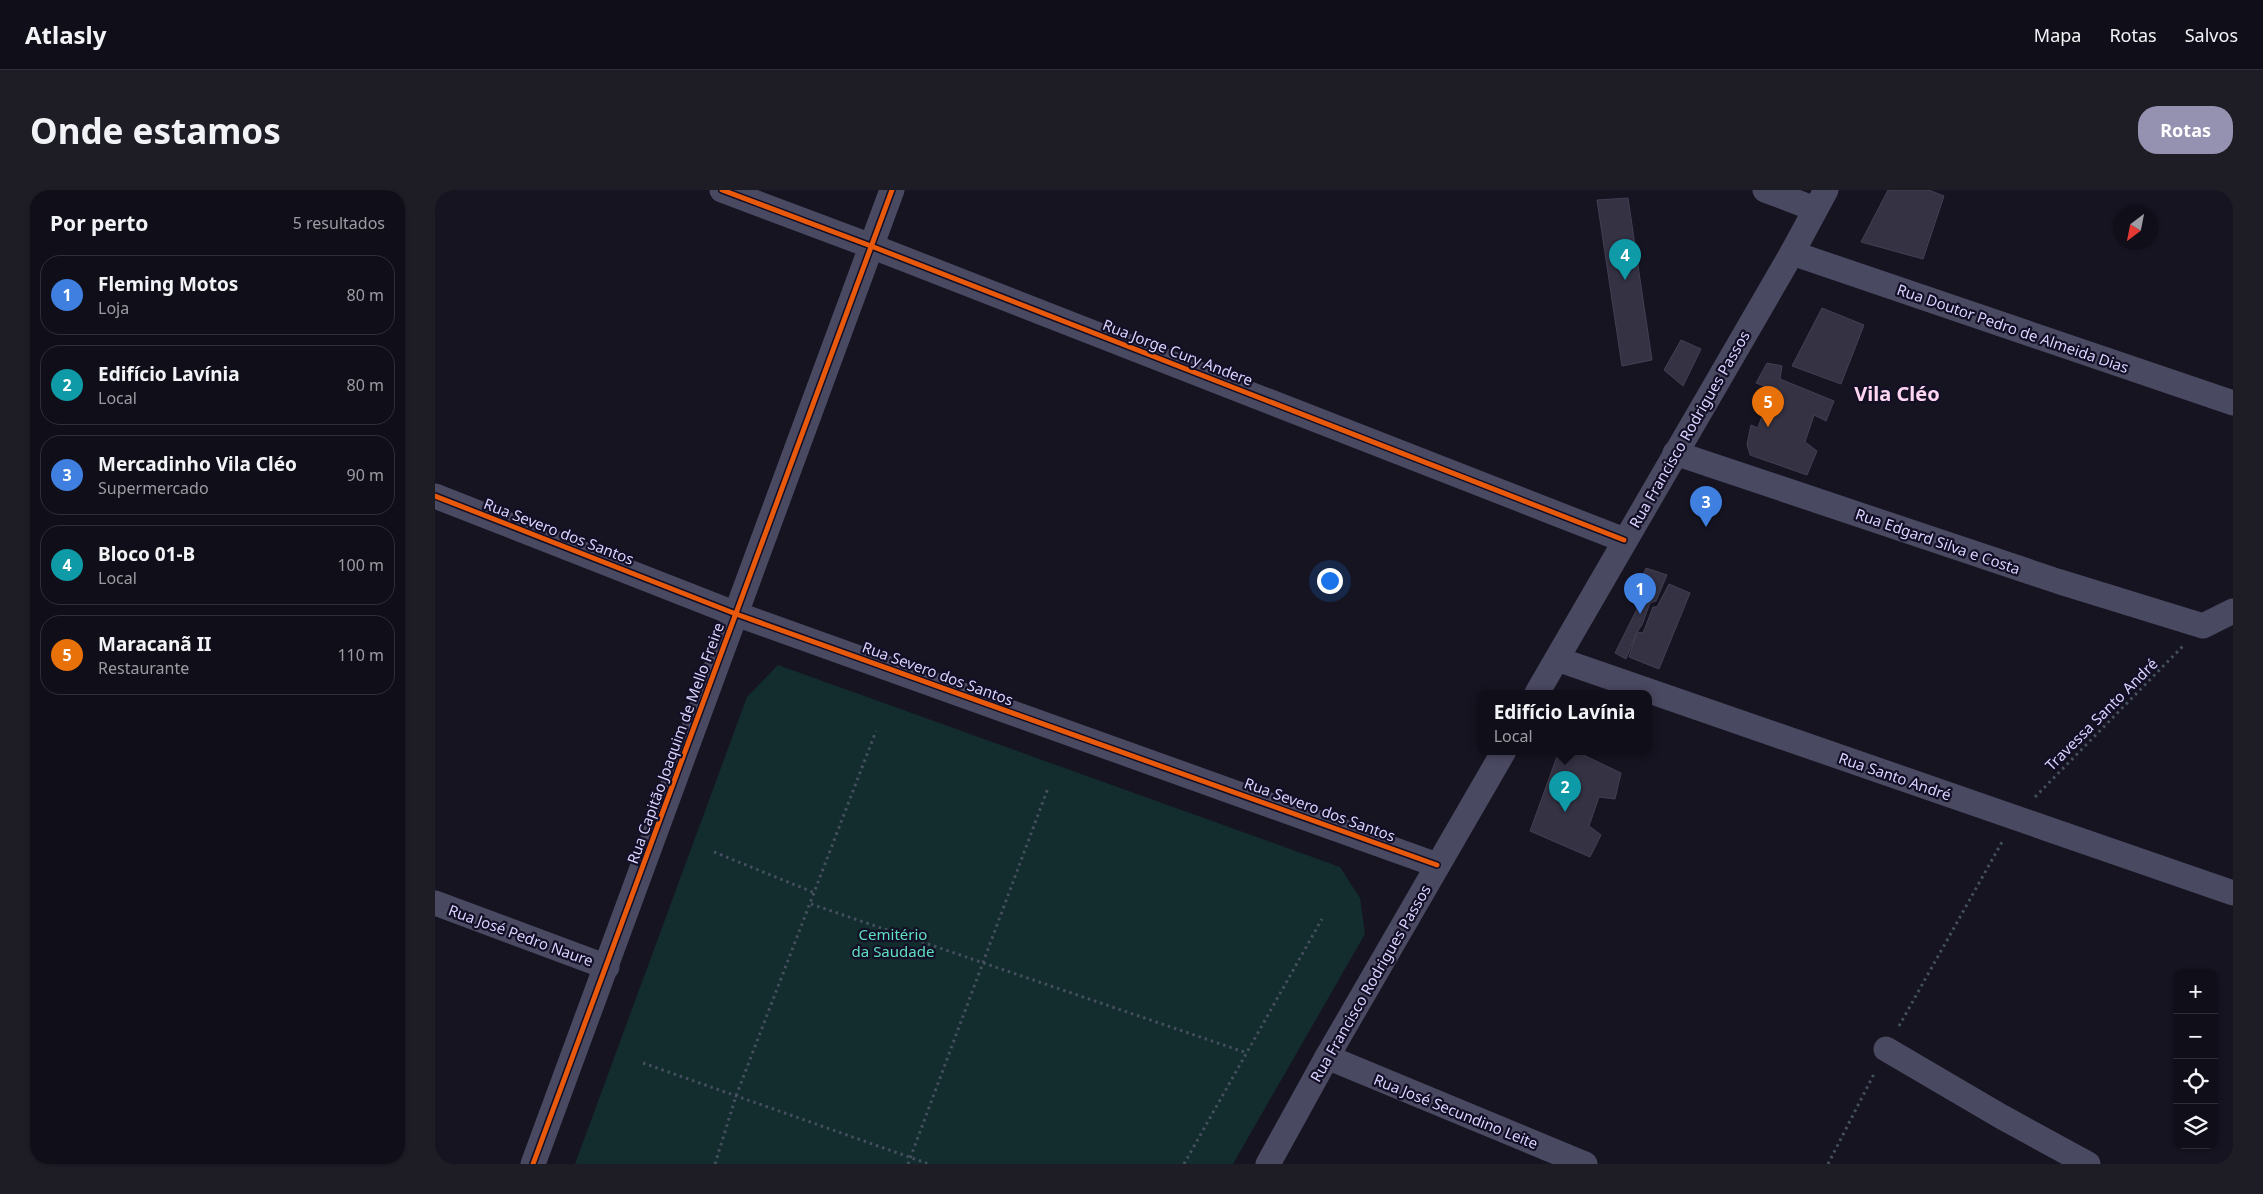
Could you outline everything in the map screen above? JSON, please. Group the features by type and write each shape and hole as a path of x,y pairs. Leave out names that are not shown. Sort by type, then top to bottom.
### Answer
{"street":[{"name":"Rua Jorge Cury Andere","path":"722,190 871,246 1624,540"},
{"name":"Rua Capitão Joaquim de Mello Freire","path":"533,1164 891,190"},
{"path":"1765,190 1821,200"},
{"name":"Rua Francisco Rodrigues Passos","path":"1539,690 1821,200"},
{"name":"Rua Doutor Pedro de Almeida Dias","path":"1792,253 2233,403"},
{"name":"Rua Edgard Silva e Costa","path":"1675,453 2057,581 2203,626"},
{"name":"Rua Severo dos Santos","path":"435,496 736,614 1437,864"},
{"path":"2203,626 2233,611"},
{"name":"Rua Santo André","path":"1557,659 1647,690"},
{"name":"Rua Santo André","path":"1652,692 2233,893"},
{"name":"Rua Francisco Rodrigues Passos","path":"1268,1164 1437,864 1502,755"},
{"name":"Rua José Pedro Naure","path":"435,903 607,967"},
{"path":"1886,1049 2002,1117 2088,1164"},
{"name":"Rua José Secundino Leite","path":"1327,1057 1585,1164"}],"path":[{"path":"715,1164 737,1096 876,732"},
{"path":"908,1164 1048,788"},
{"path":"714,852 815,893"},
{"path":"811,904 1247,1053"},
{"path":"1184,1164 1322,919"},
{"path":"643,1063 929,1164"}],"green space":[{"name":"Cemitério da Saudade","path":"778,665 1340,867 1360,898 1365,934 1233,1164 575,1164 747,697"}],"building":[{"path":"1888,190 1929,190 1944,196 1923,259 1861,242"},
{"path":"1628,198 1652,360 1622,366 1597,200"},
{"path":"1822,308 1864,325 1841,384 1792,366"},
{"path":"1681,340 1701,349 1683,386 1664,370"},
{"path":"1767,363 1782,366 1780,379 1834,401 1826,421 1814,415 1805,442 1817,451 1807,475 1750,455 1747,444 1751,425 1758,428 1771,389 1756,383"},
{"path":"1646,568 1667,575 1656,601 1650,603 1626,659 1615,653 1640,603 1633,598"},
{"path":"1669,584 1690,593 1659,669 1629,657 1637,632 1643,633 1653,607 1657,607"},
{"path":"1558,755 1583,755 1621,773 1615,799 1599,797 1589,826 1601,835 1590,857 1530,831"}],"cycle path":[{"path":"722,190 871,246 1624,540"},
{"path":"533,1164 892,190"},
{"path":"435,496 736,614 1437,865"}],"place":[{"name":"Bloco 01-B","path":"1625,280"},
{"name":"Maracanã II","path":"1768,427"},
{"name":"Mercadinho Vila Cléo","path":"1706,527"},
{"name":"Fleming Motos","path":"1640,614"},
{"name":"Edifício Lavínia","path":"1565,812"}],"district":[{"name":"Vila Cléo","path":"1897,393"}]}
